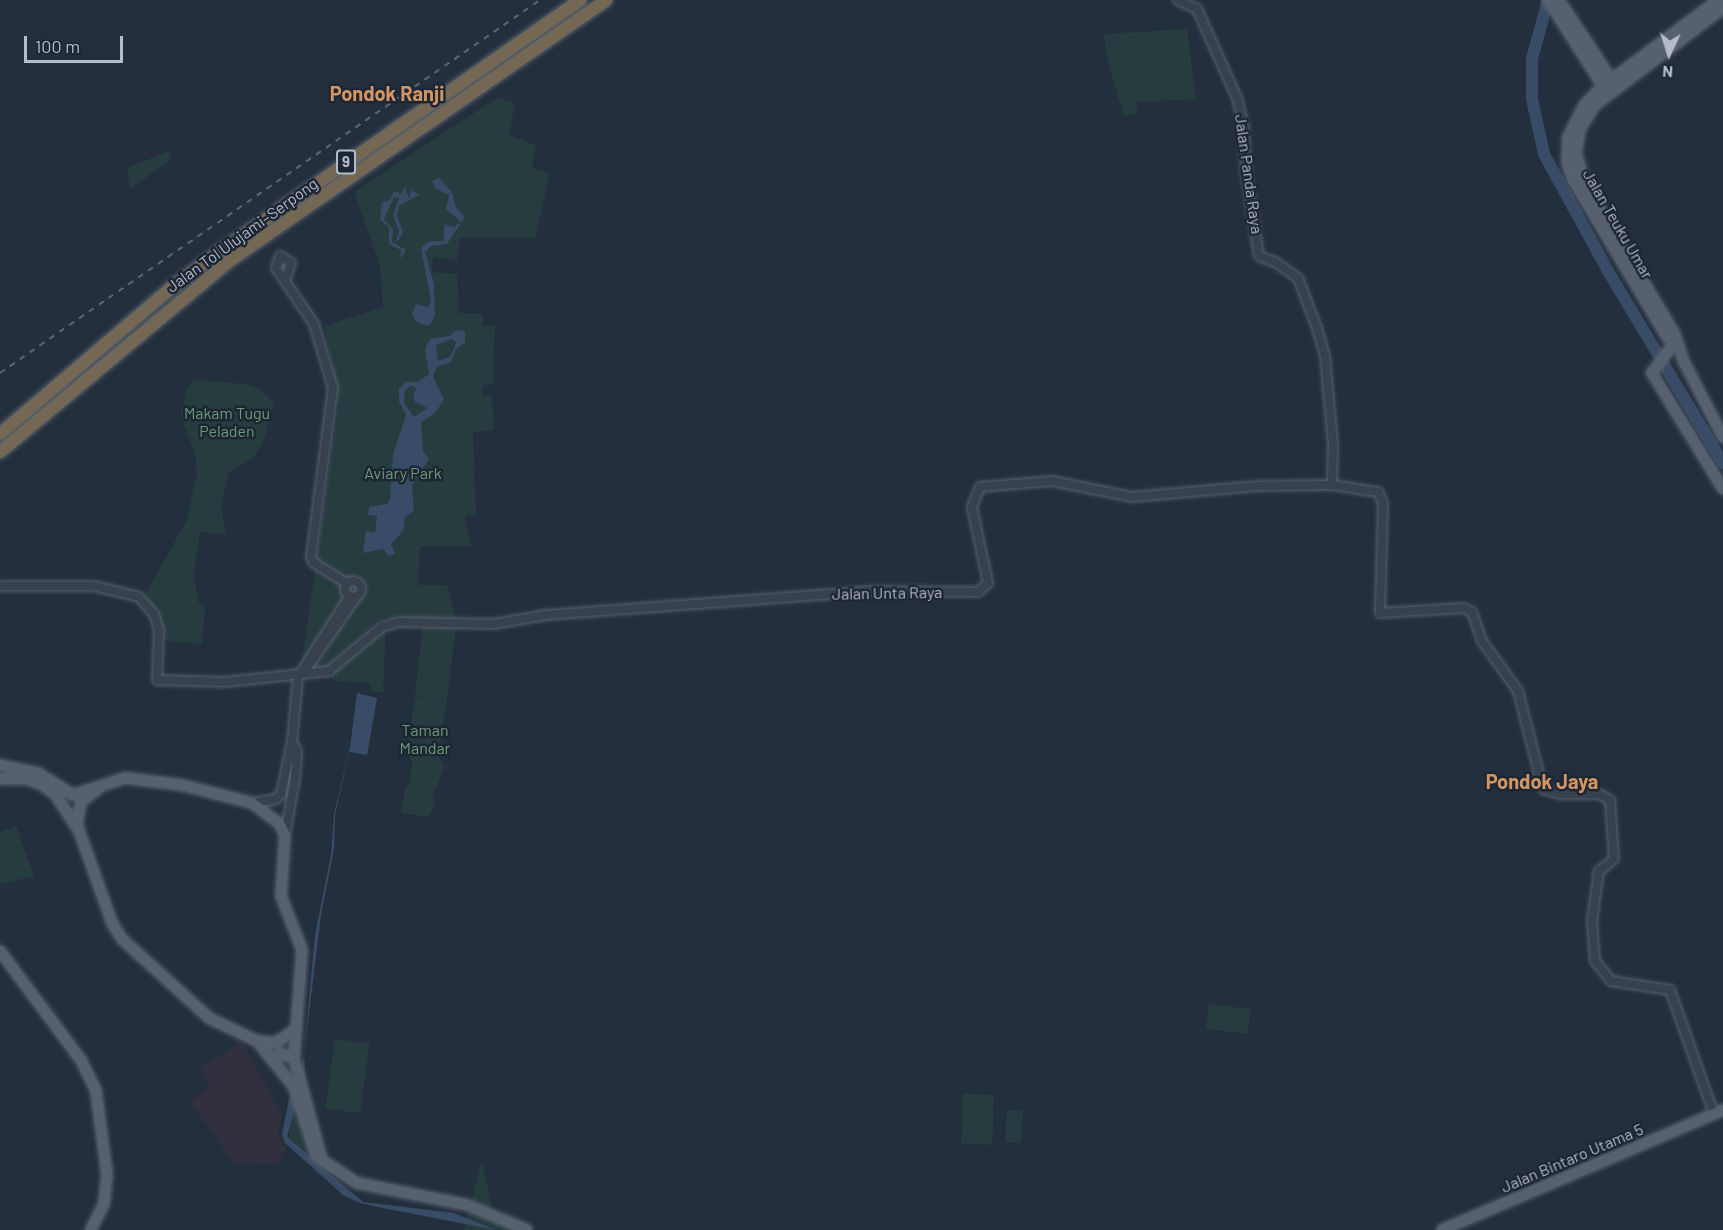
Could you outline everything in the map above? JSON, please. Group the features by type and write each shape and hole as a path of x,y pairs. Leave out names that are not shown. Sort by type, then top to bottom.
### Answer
{"highway":[{"name":"Jalan Tol Ulujami–Serpong","path":"0,434 163,295 222,250 580,0"},
{"name":"Jalan Tol Ulujami–Serpong","path":"0,452 228,262 606,0"}],"main road":[{"path":"1548,0 1559,6 1610,86"},
{"name":"Jalan Teuku Umar","path":"1718,0 1610,86 1590,110 1580,129 1578,165 1585,184 1674,333 1675,342 1723,437"},
{"name":"Jalan Teuku Umar","path":"1610,86 1723,8"},
{"path":"1675,342 1664,352 1652,373 1723,489"},
{"path":"0,765 38,773 73,795 125,778 142,777 252,803 272,815 285,835 280,896 302,950 294,1058 301,1092 321,1160 357,1183 467,1205 527,1230"},
{"path":"0,779 27,779 41,784 59,799 79,831 112,923 122,939 209,1018 258,1041 275,1043 295,1030"},
{"path":"79,831 81,802 99,788"},
{"path":"0,951 81,1060 96,1091 107,1175 104,1204 92,1230"},
{"path":"258,1041 301,1092"},
{"path":"275,1062 280,1053 294,1058"},
{"name":"Jalan Bintaro Utama 5","path":"1442,1230 1718,1112"}],"street":[{"name":"Jalan Panda Raya","path":"1178,0 1197,9 1237,98 1245,127 1246,172 1259,256 1275,262 1298,278 1314,319 1325,356 1333,444 1332,485"},
{"path":"285,281 290,268 290,260 283,256 275,262 278,270 285,281 314,324 333,388 311,557 314,563 347,584 353,596"},
{"path":"278,270 290,268"},
{"name":"Jalan Unta Raya","path":"298,677 333,669 382,627 400,622 494,624 546,615 869,591 978,592 988,583 972,507 980,487 1052,481 1132,498 1258,486 1332,485 1381,494 1380,613 1464,608 1472,612 1482,641 1518,691 1543,789 1604,795 1610,800 1614,860 1599,872 1596,886 1592,921 1595,961 1611,981 1669,988 1718,1112"},
{"path":"0,586 94,586 139,597 154,614 159,630 159,680 210,683 298,677 311,665 359,584 347,584"},
{"path":"276,799 285,784 288,750 292,742 298,677"},
{"path":"285,835 292,804 297,751 292,742"},
{"path":"252,803 276,799 292,804"}],"shaded area":[{"path":"242,1042 282,1115 278,1135 286,1148 277,1164 234,1163 190,1102 210,1087 199,1068"}],"green space":[{"path":"1187,29 1196,99 1136,102 1138,113 1124,116 1108,64 1104,34"},
{"name":"Aviary Park","path":"497,98 515,103 509,135 536,145 532,168 550,173 535,238 460,238 457,260 433,257 432,272 457,274 459,313 483,314 483,326 495,326 493,384 483,385 482,395 492,395 494,430 473,432 476,514 465,516 471,546 420,546 418,585 447,585 457,621 439,757 445,767 432,798 435,804 429,817 401,813 405,789 410,783 412,762 406,752 415,697 430,699 415,696 423,622 456,621 387,618 378,621 324,670 300,675 339,403 324,326 383,307 380,265 354,192"},
{"path":"169,151 171,160 130,189 127,168"},
{"name":"Makam Tugu Peladen","path":"195,380 246,384 261,390 274,403 265,436 254,458 229,472 221,507 226,534 200,532 194,574 198,601 205,608 202,644 162,640 144,596 186,522 197,475 195,453 181,417 187,387"},
{"path":"386,623 383,692 371,692 370,683 333,681 330,672"},
{"path":"16,826 34,876 0,884 0,832"},
{"path":"1209,1004 1251,1009 1248,1034 1206,1029"},
{"path":"335,1039 370,1044 360,1113 325,1108"},
{"path":"963,1094 994,1095 992,1145 961,1144"},
{"path":"294,1102 314,1154 339,1184 288,1141"},
{"path":"1007,1110 1023,1111 1021,1143 1005,1142"},
{"path":"482,1160 494,1217 509,1230 500,1230 501,1226 499,1230 464,1230"}],"water":[{"path":"439,178 452,192 456,208 465,217 447,244 431,246 425,252 434,284 435,314 432,323 427,326 415,321 412,314 416,304 428,307 431,301 421,248 429,241 444,241 444,224 454,227 461,222 446,209 449,195 435,188 432,181"},
{"path":"405,187 409,199 412,190 419,195 399,206 397,216 403,232 399,240 396,241 399,231 393,216 399,198 394,197 384,219 393,230 392,242 406,250 400,259 401,250 389,244 389,227 380,220 382,202 390,200 394,191 401,194"},
{"path":"456,330 465,331 465,342 456,349 451,362 437,367 433,376 444,400 434,414 421,422 423,451 429,459 412,485 414,511 405,517 403,531 391,544 395,554 388,556 384,549 363,553 366,531 375,532 377,516 368,515 369,507 387,504 390,499 393,455 406,415 399,401 399,389 406,382 418,382 429,374 425,349 430,339 450,336","holes":["451,339 456,342 451,356 438,361 436,345","411,386 417,388 413,394 415,402 427,408 414,417 404,403 405,390"]},
{"path":"357,693 377,698 367,755 349,752 335,815 334,849 321,915 304,1055 305,1075 287,1137 363,1202 454,1213 496,1230 360,1203 343,1195 285,1143 282,1134 289,1099 302,1075 315,935 331,855 334,814 350,747"}],"waterway":[{"path":"1548,0 1532,59 1532,99 1544,154 1608,271 1723,463"}],"railway":[{"path":"0,373 540,0"}],"district":[{"name":"Pondok Ranji","path":"387,93"},
{"name":"Pondok Jaya","path":"1542,781"}],"park label":[{"name":"Taman Mandar","path":"425,739"}]}
